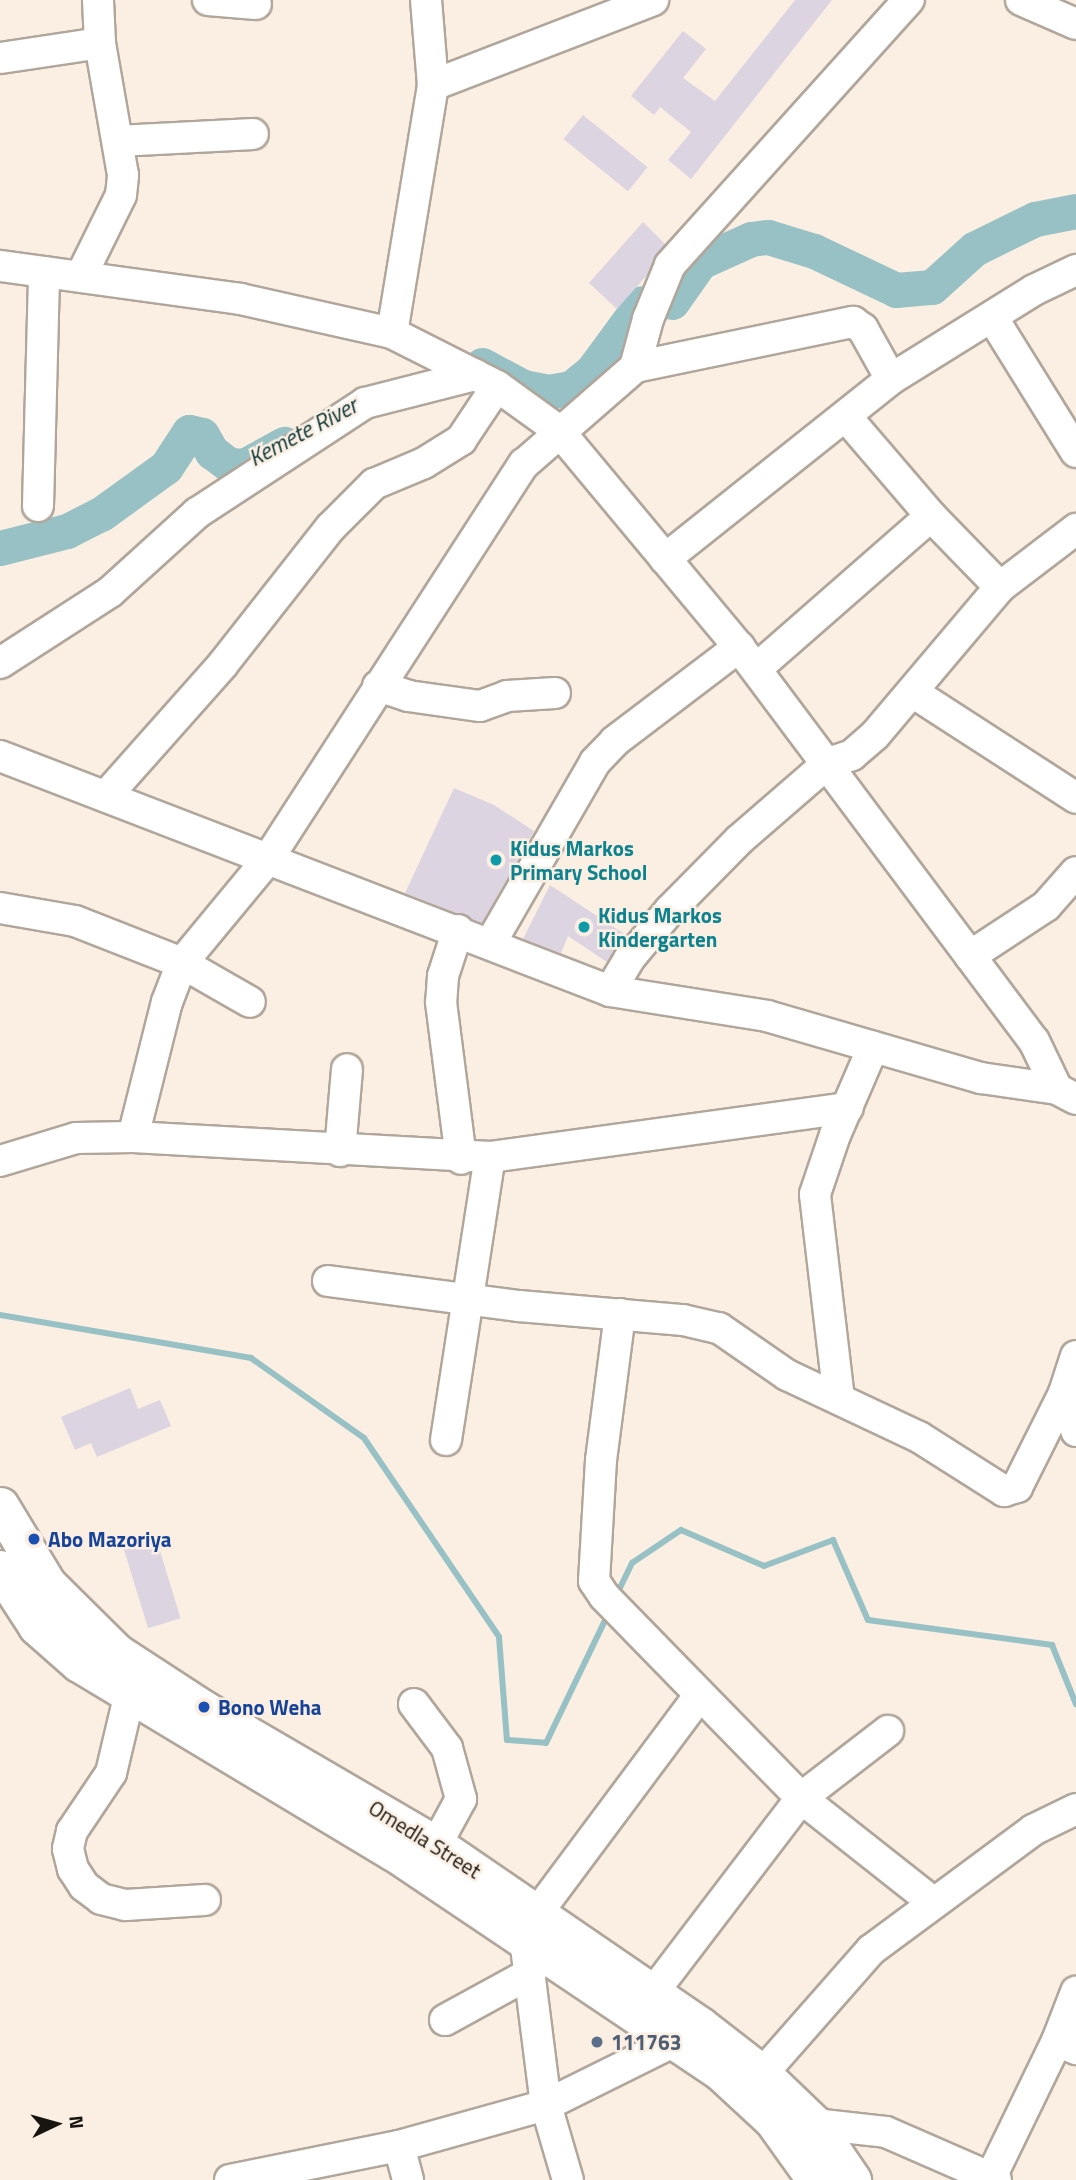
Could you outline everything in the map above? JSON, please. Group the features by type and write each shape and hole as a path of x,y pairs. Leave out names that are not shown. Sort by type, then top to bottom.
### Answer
{"main road":[{"name":"Omedla Street","path":"0,1506 47,1584 136,1684 531,1942 646,2003 762,2074 814,2124 852,2180"},
{"name":"Omedla Street","path":"0,1569 37,1626 79,1663 136,1684 436,1845 531,1942"},
{"name":"Omedla Street","path":"646,2003 677,2040 721,2072 773,2120 816,2180"}],"street":[{"path":"81,276 121,195 118,141 100,43 98,0"},
{"path":"208,0 256,4"},
{"path":"392,333 433,85 426,0"},
{"path":"433,85 653,0"},
{"path":"635,367 648,319 670,265 909,0"},
{"path":"1021,0 1076,24"},
{"path":"0,58 100,43"},
{"path":"118,141 253,134"},
{"path":"0,266 240,299 392,333 486,380 558,430 748,658 1034,1041 1067,1094"},
{"path":"665,559 847,418 891,379 992,317 1076,270"},
{"path":"38,506 44,272"},
{"path":"992,317 1076,452"},
{"path":"133,1137 167,1002 182,963 268,859 524,464 558,430 635,367 853,322 863,329 891,379"},
{"path":"0,663 110,592 197,513 365,403 486,380"},
{"path":"106,796 223,664 331,527 374,484 424,463 461,440 486,380"},
{"path":"847,418 931,516 1000,587"},
{"path":"490,944 595,762 615,741 748,658 931,516"},
{"path":"610,991 629,959 670,910 739,840 828,763 852,755 914,693 1000,587 1076,529"},
{"path":"379,685 408,696 480,706 507,696 555,693"},
{"path":"914,693 1076,798"},
{"path":"0,756 458,930 610,991 766,1016 981,1078 1067,1094"},
{"path":"970,956 1046,906 1076,872"},
{"path":"0,908 75,921 182,963 250,1002"},
{"path":"446,1440 465,1300 476,1158 441,1002 443,976 458,930"},
{"path":"839,1399 816,1194 873,1047"},
{"path":"340,1151 347,1069"},
{"path":"0,1161 76,1138 133,1137 476,1158 848,1108"},
{"path":"328,1281 465,1300 683,1320 719,1328 787,1375 919,1437 1004,1491 1017,1486 1065,1393 1076,1356"},
{"path":"620,1314 593,1563 594,1581 604,1596 801,1798 934,1903"},
{"path":"1065,1393 1076,1432"},
{"path":"136,1684 111,1773 72,1831 68,1849 73,1869 84,1886 101,1899 125,1905 205,1900"},
{"path":"445,2020 531,1942 700,1695"},
{"path":"414,1704 447,1748 461,1799 436,1845"},
{"path":"646,2003 801,1798 888,1731"},
{"path":"762,2074 871,1950 1033,1830 1076,1809"},
{"path":"531,1942 546,2105 568,2180"},
{"path":"814,2124 886,2132 993,2178 1067,2045 1076,1992"},
{"path":"230,2180 399,2146 546,2105 677,2040"},
{"path":"399,2146 408,2180"}],"building":[{"path":"795,0 832,0 691,179 668,160 691,132 660,107 654,115 631,96 683,31 706,49 683,78 715,101"},
{"path":"583,115 648,167 628,191 563,139"},
{"path":"643,222 665,244 647,275 617,309 589,283"},
{"path":"454,788 494,805 534,831 482,923 405,893"},
{"name":"Kidus Markos Kindergarten","path":"550,885 626,935 607,962 568,936 561,953 523,939"},
{"path":"130,1388 138,1409 160,1400 171,1426 97,1457 91,1443 75,1450 61,1417"},
{"path":"156,1538 181,1618 148,1628 123,1548"}],"waterway":[{"path":"672,302 700,262 751,239 768,237 814,251 896,290 932,287 974,249 1035,219 1076,211"},
{"path":"482,365 523,387 548,392 571,388 592,371 642,303"},
{"name":"Kemete River","path":"0,548 67,531 101,514 166,467 189,432 202,435 212,452 229,465 244,466 284,444"},
{"path":"0,1315 251,1358 364,1438 499,1637 507,1740 546,1743 609,1612"},
{"path":"616,1596 632,1563 681,1530 764,1566 833,1540 868,1620 1052,1645 1076,1704"}],"place":[{"name":"Kidus Markos Primary School","path":"496,860"},
{"name":"Kidus Markos Kindergarten","path":"584,927"},
{"name":"Abo Mazoriya","path":"34,1539"},
{"name":"Bono Weha","path":"204,1707"},
{"name":"111763","path":"597,2042"}]}
